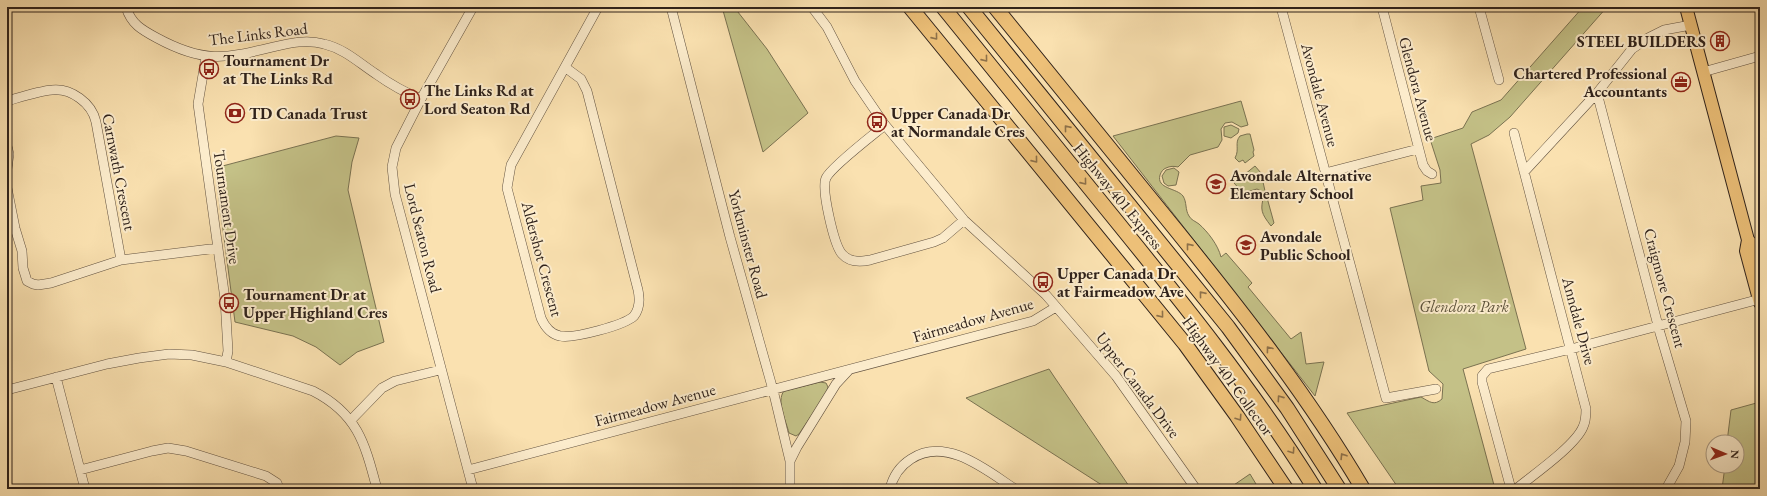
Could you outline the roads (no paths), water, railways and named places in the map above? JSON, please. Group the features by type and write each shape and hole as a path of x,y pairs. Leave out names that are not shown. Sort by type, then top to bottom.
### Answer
{"highway":[{"name":"Highway 401 Collector","path":"910,7 1185,344 1237,416 1286,489"},
{"name":"Highway 401 Express","path":"943,7 1195,317 1242,379 1293,453 1315,489"},
{"name":"Highway 401 Express","path":"969,7 1224,322 1287,408 1339,489"},
{"path":"995,7 1095,128 1255,329 1310,406 1363,489"},
{"path":"1003,7 1027,36 1047,71"}],"main road":[{"path":"1686,7 1748,240 1746,251 1760,301"},
{"path":"1748,240 1757,249 1760,260"}],"street":[{"name":"The Links Road","path":"126,7 130,18 138,28 182,50 206,57 237,56 302,42 324,44 349,54 385,80 421,99"},
{"name":"Lord Seaton Road","path":"473,7 421,99 396,148 392,167 395,194 440,370 473,489"},
{"name":"Aldershot Crescent","path":"566,68 581,79 587,91 638,290 640,307 635,315 623,324 569,337 553,334 545,328 541,318 507,188 511,165 566,68 598,7"},
{"name":"Yorkminster Road","path":"671,7 735,258 773,390 790,461 790,489"},
{"name":"Upper Canada Drive","path":"812,7 827,27 855,81 885,125 964,220 1046,295 1116,376 1196,489"},
{"name":"Avondale Avenue","path":"1281,7 1386,398 1436,389"},
{"name":"Glendora Avenue","path":"1382,7 1418,149 1424,167 1432,174"},
{"path":"1479,7 1499,80"},
{"path":"1524,172 1598,93 1632,49 1648,38 1664,30 1691,25"},
{"path":"1703,72 1760,56"},
{"name":"Tournament Drive","path":"206,57 198,104 218,248 226,319 228,351 226,362"},
{"name":"Carnwath Crescent","path":"7,101 52,90 62,90 84,101 95,114 121,260"},
{"name":"Craigmore Crescent","path":"1598,93 1659,326 1686,421 1685,442 1679,466 1666,489"},
{"path":"885,125 831,171 824,182 828,214 837,246 841,253 846,258 861,262 870,260 934,242 942,238 964,220"},
{"name":"Anndale Drive","path":"1514,133 1586,409 1586,419 1583,428 1575,440 1516,489"},
{"path":"7,146 9,154 7,169"},
{"path":"1325,173 1418,149"},
{"path":"7,188 14,228 22,251 23,268 30,283 38,286 121,260 218,248"},
{"path":"1511,489 1482,382 1482,376 1488,369 1760,301"},
{"name":"Fairmeadow Avenue","path":"468,470 850,370 1033,320 1056,307"},
{"path":"7,390 118,362 161,355 192,355 226,362 313,391 323,396 351,420 363,443 377,489"},
{"path":"351,420 382,388 395,381 440,370"},
{"name":"Fairmeadow Avenue","path":"790,461 836,384 850,370"},
{"path":"56,377 85,489"},
{"path":"80,470 152,451 176,449 266,476 277,483 280,489"},
{"path":"890,489 892,479 904,464 924,453 936,452 953,454 971,461 1015,489"}],"place":[{"name":"STEEL BUILDERS","path":"1720,41"},
{"name":"Tournament Dr at The Links Rd","path":"209,69"},
{"name":"Chartered Professional Accountants","path":"1681,82"},
{"name":"The Links Rd at Lord Seaton Rd","path":"410,99"},
{"name":"TD Canada Trust","path":"235,113"},
{"name":"Upper Canada Dr at Normandale Cres","path":"877,122"},
{"name":"Avondale Alternative Elementary School","path":"1216,184"},
{"name":"Avondale Public School","path":"1246,245"},
{"name":"Upper Canada Dr at Fairmeadow Ave","path":"1043,282"},
{"name":"Tournament Dr at Upper Highland Cres","path":"229,303"}],"park label":[{"name":"Glendora Park","path":"1464,306"}]}
